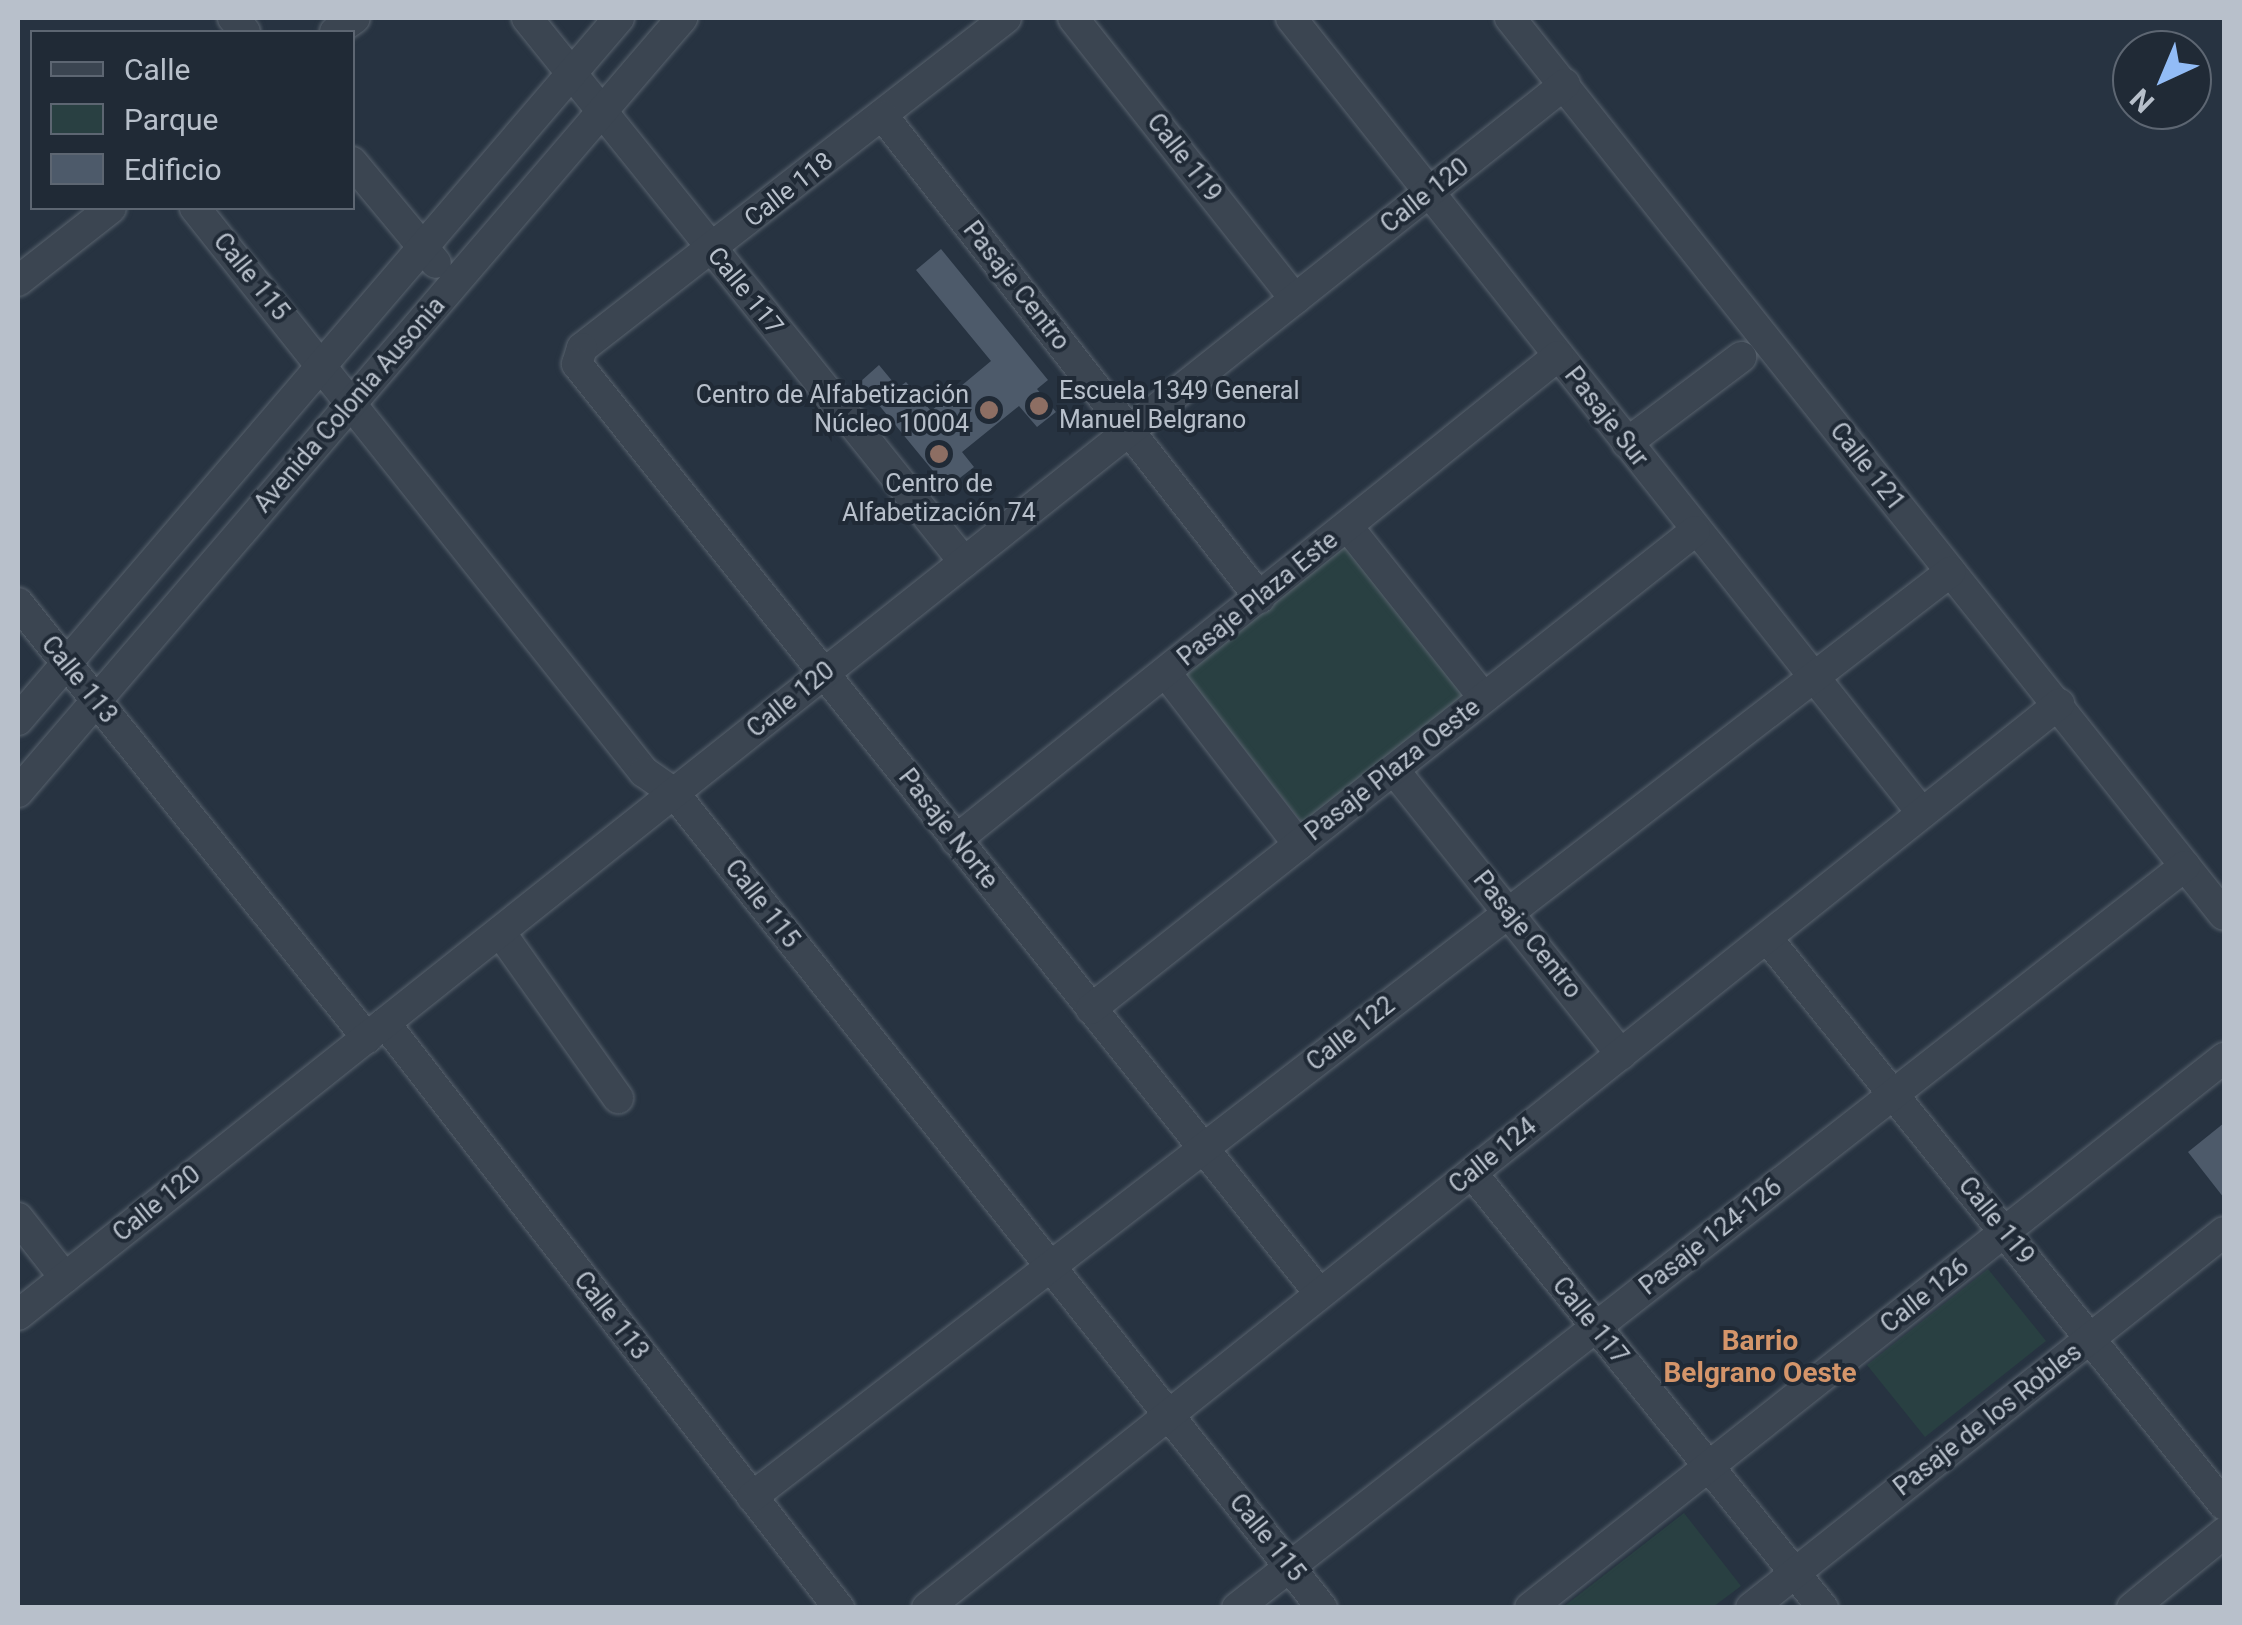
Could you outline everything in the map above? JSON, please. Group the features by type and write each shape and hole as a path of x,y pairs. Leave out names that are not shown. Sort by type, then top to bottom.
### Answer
{"street":[{"name":"Calle 117","path":"528,18 964,562"},
{"name":"Avenida Colonia Ausonia","path":"18,720 426,250 619,18"},
{"name":"Avenida Colonia Ausonia","path":"18,792 682,18"},
{"name":"Calle 118","path":"577,364 582,348 1006,18"},
{"name":"Calle 119","path":"1072,18 1295,299"},
{"name":"Pasaje Sur","path":"1292,18 1626,444 1816,675 1922,814"},
{"name":"Calle 121","path":"1510,18 1950,572 2060,704 2224,915"},
{"name":"Calle 120","path":"18,1316 1565,84"},
{"name":"Pasaje Centro","path":"883,116 1260,598"},
{"path":"355,166 452,286"},
{"path":"18,281 108,210"},
{"name":"Calle 115","path":"197,210 644,772 674,793 1322,1608"},
{"name":"Pasaje Plaza Este","path":"956,840 1558,356"},
{"path":"1626,444 1741,357"},
{"name":"Pasaje Norte","path":"577,364 1201,1150 1320,1294"},
{"path":"1348,527 1484,698"},
{"name":"Pasaje Plaza Oeste","path":"1091,1009 1696,531"},
{"name":"Calle 122","path":"752,1497 1950,572"},
{"name":"Calle 113","path":"18,602 96,701 376,1031 840,1608"},
{"path":"1166,672 1299,844"},
{"name":"Calle 124","path":"928,1608 2060,704"},
{"name":"Pasaje Centro","path":"1394,770 1621,1054"},
{"name":"Pasaje 124-126","path":"1238,1608 2185,866"},
{"path":"500,932 618,1098"},
{"name":"Calle 119","path":"1767,938 2224,1505"},
{"name":"Calle 126","path":"1530,1608 2224,1058"},
{"name":"Calle 117","path":"1472,1173 1824,1608"},
{"path":"18,1218 65,1278"},
{"name":"Pasaje de los Robles","path":"1752,1608 2224,1232"},
{"path":"2132,1608 2224,1533"}],"green space":[{"path":"1348,544 1468,696 1304,825 1184,673"},
{"path":"1988,1269 2046,1341 1925,1437 1867,1365"},
{"path":"1684,1513 1741,1586 1713,1607 1563,1607"}],"building":[{"path":"941,249 1048,380 1037,389 1056,412 1037,427 1019,406 962,452 974,467 947,488 860,382 879,365 898,388 906,382 931,411 991,361 916,270"},
{"path":"2224,1123 2224,1198 2188,1152"}],"place":[{"name":"Escuela 1349 General Manuel Belgrano","path":"1039,406"},
{"name":"Centro de Alfabetización Núcleo 10004","path":"989,410"},
{"name":"Centro de Alfabetización 74","path":"939,454"}],"district":[{"name":"Barrio Belgrano Oeste","path":"1760,1357"}]}
